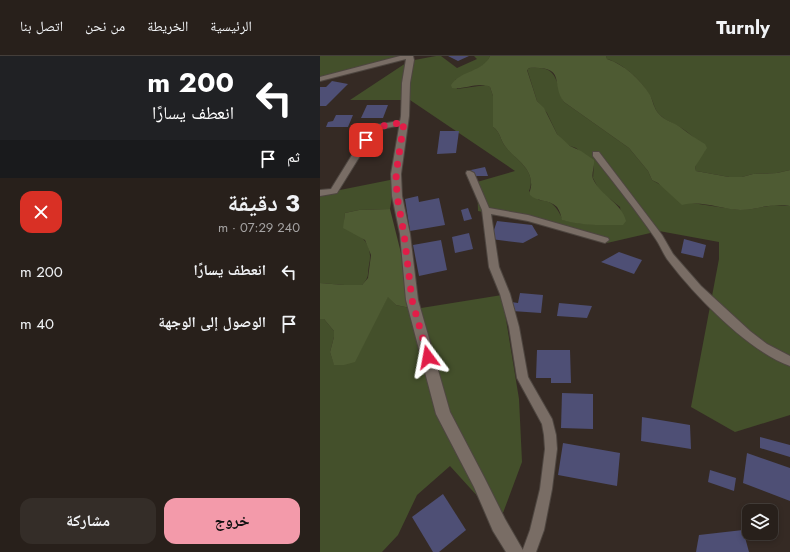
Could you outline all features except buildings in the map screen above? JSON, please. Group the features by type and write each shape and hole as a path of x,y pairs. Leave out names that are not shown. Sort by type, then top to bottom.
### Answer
{"street":[{"path":"320,79 408,56 410,60 406,82 404,122 396,174 397,196 404,234 412,300 443,414 479,482 499,525 516,552"},
{"path":"320,193 334,191 373,128 404,122"},
{"path":"596,154 659,237 670,256 698,289 746,334 763,347 790,360"},
{"path":"470,173 486,210 494,267 505,294 514,327 523,378 548,423 550,435 552,449 546,489 537,530 529,552"},
{"path":"486,210 528,218 605,240"}],"green space":[{"path":"320,56 400,56 320,78"},
{"path":"441,56 457,68 477,59 474,56 490,56 486,64 455,80 457,89 486,85 490,87 493,96 493,127 498,132 503,143 527,170 531,183 529,191 539,200 552,204 559,212 563,220 585,224 623,225 620,207 599,190 593,178 594,164 576,148 563,141 557,134 547,113 537,101 527,69 530,68 546,69 550,71 554,75 564,102 629,148 648,171 652,180 692,203 739,210 774,205 790,206 790,415 735,432 691,407 719,259 719,242 659,231 607,243 562,227 478,211 477,182 515,171 410,100 350,100 409,61"},
{"path":"490,56 606,56 607,59 626,69 642,83 650,95 657,112 661,116 705,144 707,148 695,167 696,171 729,177 742,177 753,174 777,173 790,170 790,206 777,205 740,210 704,204 682,205 658,183 652,180 648,171 629,148 564,102 560,95 554,73 541,68 529,68 527,70 537,101 544,108 557,134 570,146 581,151 594,160 592,175 593,179 601,190 620,209 626,221 623,225 600,225 562,220 559,210 554,204 536,199 530,195 531,184 528,171 506,148 498,132 493,127 493,96 490,87 486,85 476,85 452,88 451,85 455,80 482,65"},
{"path":"606,56 790,56 790,170 777,173 753,174 742,177 729,177 696,171 695,167 701,154 705,151 702,147 686,131 660,115 656,111 647,90 637,79 620,65 607,59"},
{"path":"395,179 390,209 359,210 345,213 344,223 360,236 368,245 370,257 368,276 365,282 362,285 320,283 320,194"},
{"path":"390,209 415,309 396,305 388,297 355,362 344,365 334,365 330,352 334,331 324,319 320,319 320,283 362,285 368,278 371,255 365,240 343,228 345,213 359,210"},
{"path":"502,295 519,399 522,462 500,521 450,466 417,495 398,535 382,552 320,552 320,319 324,319 334,331 330,352 334,364 359,353 388,296 396,305 415,309"}],"route":[{"path":"366,140 373,128 404,122 396,174 397,196 404,234 412,300 428,357"}]}
